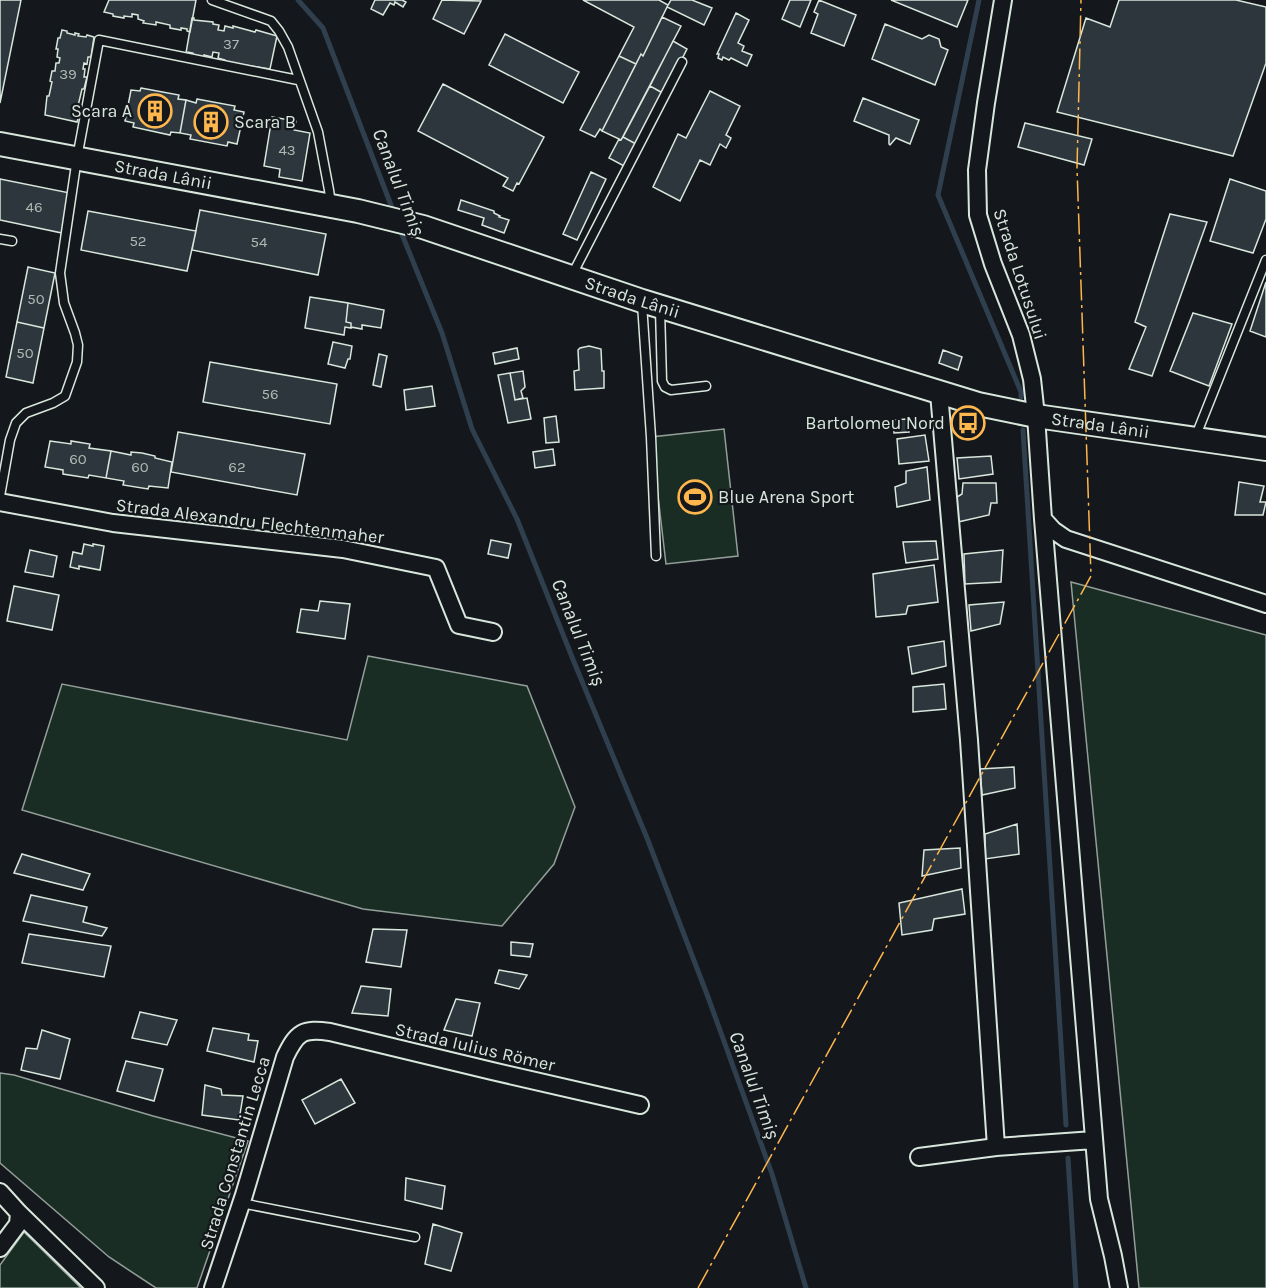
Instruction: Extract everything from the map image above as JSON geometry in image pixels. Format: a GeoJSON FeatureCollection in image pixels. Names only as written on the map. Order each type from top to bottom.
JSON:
{"type":"FeatureCollection","features":[{"type":"Feature","properties":{"kind":"main road","name":"Strada Lânii"},"geometry":{"type":"LineString","coordinates":[[0,144],[358,211],[423,227],[570,278],[986,406],[1036,416],[1266,449]]}},
{"type":"Feature","properties":{"kind":"street","name":"Strada Lotusului"},"geometry":{"type":"LineString","coordinates":[[1003,0],[977,170],[978,215],[993,264],[1021,335],[1032,379],[1099,1199],[1119,1288]]}},
{"type":"Feature","properties":{"kind":"street"},"geometry":{"type":"LineString","coordinates":[[939,393],[969,740],[996,1147]]}},
{"type":"Feature","properties":{"kind":"street","name":"Strada Alexandru Flechtenmaher"},"geometry":{"type":"LineString","coordinates":[[0,502],[113,523],[343,549],[436,568],[459,625],[493,632]]}},
{"type":"Feature","properties":{"kind":"street"},"geometry":{"type":"LineString","coordinates":[[1043,519],[1066,539],[1266,604]]}},
{"type":"Feature","properties":{"kind":"street","name":"Strada Iulius Römer"},"geometry":{"type":"LineString","coordinates":[[302,1034],[311,1029],[330,1032],[639,1105]]}},
{"type":"Feature","properties":{"kind":"street","name":"Strada Constantin Lecca"},"geometry":{"type":"LineString","coordinates":[[213,1288],[285,1057],[292,1043],[302,1034]]}},
{"type":"Feature","properties":{"kind":"street"},"geometry":{"type":"LineString","coordinates":[[919,1157],[996,1147],[1094,1140]]}},
{"type":"Feature","properties":{"kind":"street"},"geometry":{"type":"LineString","coordinates":[[0,1192],[96,1288]]}},
{"type":"Feature","properties":{"kind":"street"},"geometry":{"type":"LineString","coordinates":[[0,1248],[18,1224],[19,1213]]}},
{"type":"Feature","properties":{"kind":"lane"},"geometry":{"type":"LineString","coordinates":[[212,0],[271,21],[279,31],[288,47],[318,132],[330,190],[331,207]]}},
{"type":"Feature","properties":{"kind":"lane"},"geometry":{"type":"LineString","coordinates":[[0,496],[10,440],[16,423],[26,413],[65,396],[77,362],[78,345],[64,303],[60,273],[77,158],[99,40],[298,80]]}},
{"type":"Feature","properties":{"kind":"lane"},"geometry":{"type":"LineString","coordinates":[[570,278],[682,62]]}},
{"type":"Feature","properties":{"kind":"lane"},"geometry":{"type":"LineString","coordinates":[[0,239],[12,241]]}},
{"type":"Feature","properties":{"kind":"lane"},"geometry":{"type":"LineString","coordinates":[[1195,438],[1266,260]]}},
{"type":"Feature","properties":{"kind":"lane"},"geometry":{"type":"LineString","coordinates":[[651,303],[662,381],[665,387],[671,390],[706,386]]}},
{"type":"Feature","properties":{"kind":"lane"},"geometry":{"type":"LineString","coordinates":[[651,303],[651,437],[656,556]]}},
{"type":"Feature","properties":{"kind":"lane"},"geometry":{"type":"LineString","coordinates":[[241,1203],[415,1237]]}},
{"type":"Feature","properties":{"kind":"green space","name":"Blue Arena Sport"},"geometry":{"type":"Polygon","coordinates":[[[724,429],[738,556],[666,564],[651,437],[724,429]]]}},
{"type":"Feature","properties":{"kind":"green space"},"geometry":{"type":"Polygon","coordinates":[[[1071,582],[1266,635],[1266,1288],[1139,1288],[1071,582]]]}},
{"type":"Feature","properties":{"kind":"green space"},"geometry":{"type":"Polygon","coordinates":[[[368,656],[527,686],[575,807],[554,864],[502,926],[363,909],[22,810],[62,684],[347,740],[368,656]]]}},
{"type":"Feature","properties":{"kind":"green space"},"geometry":{"type":"Polygon","coordinates":[[[0,1073],[248,1141],[197,1288],[156,1288],[109,1257],[0,1163],[0,1073]]]}},
{"type":"Feature","properties":{"kind":"green space"},"geometry":{"type":"Polygon","coordinates":[[[24,1232],[81,1288],[0,1288],[0,1265],[24,1232]]]}},
{"type":"Feature","properties":{"kind":"building"},"geometry":{"type":"Polygon","coordinates":[[[0,0],[21,0],[0,103],[0,0]]]}},
{"type":"Feature","properties":{"kind":"building"},"geometry":{"type":"Polygon","coordinates":[[[109,0],[196,0],[190,32],[187,29],[170,28],[170,25],[156,22],[156,25],[143,23],[144,21],[138,19],[138,15],[132,14],[132,17],[124,16],[124,18],[113,16],[113,14],[104,12],[109,0]]]}},
{"type":"Feature","properties":{"kind":"building"},"geometry":{"type":"Polygon","coordinates":[[[375,0],[406,2],[403,7],[395,2],[394,5],[390,3],[383,15],[371,9],[375,0]]]}},
{"type":"Feature","properties":{"kind":"building"},"geometry":{"type":"Polygon","coordinates":[[[442,0],[481,1],[464,34],[433,19],[442,0]]]}},
{"type":"Feature","properties":{"kind":"building"},"geometry":{"type":"Polygon","coordinates":[[[583,0],[659,0],[668,5],[643,56],[641,54],[636,64],[619,56],[634,27],[583,0]]]}},
{"type":"Feature","properties":{"kind":"building"},"geometry":{"type":"Polygon","coordinates":[[[671,0],[692,0],[712,8],[704,25],[667,7],[671,0]]]}},
{"type":"Feature","properties":{"kind":"building"},"geometry":{"type":"Polygon","coordinates":[[[790,0],[811,0],[800,27],[782,19],[790,0]]]}},
{"type":"Feature","properties":{"kind":"building"},"geometry":{"type":"Polygon","coordinates":[[[819,0],[856,15],[844,46],[811,33],[818,14],[814,12],[819,0]]]}},
{"type":"Feature","properties":{"kind":"building"},"geometry":{"type":"Polygon","coordinates":[[[891,0],[968,0],[957,27],[891,0]]]}},
{"type":"Feature","properties":{"kind":"building"},"geometry":{"type":"Polygon","coordinates":[[[1119,0],[1236,0],[1266,7],[1266,63],[1233,156],[1057,112],[1086,18],[1110,27],[1119,0]]]}},
{"type":"Feature","properties":{"kind":"building"},"geometry":{"type":"Polygon","coordinates":[[[736,13],[749,20],[738,43],[744,46],[742,51],[752,55],[747,66],[731,58],[729,60],[723,57],[722,60],[717,54],[736,13]]]}},
{"type":"Feature","properties":{"kind":"building"},"geometry":{"type":"Polygon","coordinates":[[[662,17],[681,26],[621,140],[602,131],[662,17]]]}},
{"type":"Feature","properties":{"kind":"building"},"geometry":{"type":"Polygon","coordinates":[[[192,18],[213,22],[219,25],[218,30],[224,31],[225,26],[233,28],[233,26],[277,36],[270,69],[225,62],[218,58],[219,53],[213,52],[212,57],[193,55],[188,52],[187,54],[192,18]]]}},
{"type":"Feature","properties":{"kind":"building"},"geometry":{"type":"Polygon","coordinates":[[[885,24],[922,39],[929,35],[939,39],[941,47],[948,50],[935,85],[872,59],[885,24]]]}},
{"type":"Feature","properties":{"kind":"building"},"geometry":{"type":"Polygon","coordinates":[[[62,30],[75,35],[75,33],[79,34],[78,36],[94,37],[91,57],[88,57],[87,64],[84,63],[84,77],[87,77],[78,106],[82,106],[77,122],[45,115],[52,71],[55,71],[56,63],[59,63],[60,58],[57,57],[58,49],[56,49],[62,30]]]}},
{"type":"Feature","properties":{"kind":"building"},"geometry":{"type":"Polygon","coordinates":[[[505,34],[579,72],[563,103],[489,65],[505,34]]]}},
{"type":"Feature","properties":{"kind":"building"},"geometry":{"type":"Polygon","coordinates":[[[673,41],[687,49],[664,94],[650,86],[673,41]]]}},
{"type":"Feature","properties":{"kind":"building"},"geometry":{"type":"Polygon","coordinates":[[[619,56],[636,64],[602,131],[600,129],[595,137],[580,130],[619,56]]]}},
{"type":"Feature","properties":{"kind":"building"},"geometry":{"type":"Polygon","coordinates":[[[443,84],[544,137],[513,191],[503,186],[508,178],[418,131],[443,84]]]}},
{"type":"Feature","properties":{"kind":"building"},"geometry":{"type":"Polygon","coordinates":[[[650,86],[663,93],[636,144],[623,137],[650,86]]]}},
{"type":"Feature","properties":{"kind":"building","name":"Scara A"},"geometry":{"type":"Polygon","coordinates":[[[141,88],[179,95],[178,99],[186,100],[180,133],[171,132],[170,135],[133,127],[134,123],[125,121],[131,90],[140,91],[141,88]]]}},
{"type":"Feature","properties":{"kind":"building"},"geometry":{"type":"Polygon","coordinates":[[[710,91],[740,106],[726,135],[731,138],[726,148],[720,144],[710,165],[700,160],[680,201],[653,187],[678,134],[686,138],[710,91]]]}},
{"type":"Feature","properties":{"kind":"building"},"geometry":{"type":"Polygon","coordinates":[[[863,98],[919,120],[910,144],[896,138],[890,145],[889,135],[854,121],[863,98]]]}},
{"type":"Feature","properties":{"kind":"building","name":"Scara B"},"geometry":{"type":"Polygon","coordinates":[[[197,99],[235,106],[234,110],[244,112],[237,144],[228,142],[227,146],[190,139],[191,135],[180,133],[186,100],[196,103],[197,99]]]}},
{"type":"Feature","properties":{"kind":"building"},"geometry":{"type":"Polygon","coordinates":[[[272,117],[296,121],[294,130],[310,133],[302,181],[279,177],[280,169],[264,166],[272,117]]]}},
{"type":"Feature","properties":{"kind":"building"},"geometry":{"type":"Polygon","coordinates":[[[1025,123],[1092,139],[1084,165],[1018,147],[1025,123]]]}},
{"type":"Feature","properties":{"kind":"building"},"geometry":{"type":"Polygon","coordinates":[[[623,137],[636,144],[624,166],[609,158],[619,139],[623,137]]]}},
{"type":"Feature","properties":{"kind":"building"},"geometry":{"type":"Polygon","coordinates":[[[591,172],[606,179],[577,240],[563,234],[591,172]]]}},
{"type":"Feature","properties":{"kind":"building"},"geometry":{"type":"Polygon","coordinates":[[[0,179],[70,193],[62,233],[0,220],[0,179]]]}},
{"type":"Feature","properties":{"kind":"building"},"geometry":{"type":"Polygon","coordinates":[[[1230,179],[1266,191],[1266,219],[1253,253],[1210,241],[1230,179]]]}},
{"type":"Feature","properties":{"kind":"building"},"geometry":{"type":"Polygon","coordinates":[[[461,200],[494,211],[499,217],[509,220],[504,233],[482,225],[484,218],[458,210],[461,200]]]}},
{"type":"Feature","properties":{"kind":"building"},"geometry":{"type":"Polygon","coordinates":[[[200,210],[326,234],[318,275],[192,250],[200,210]]]}},
{"type":"Feature","properties":{"kind":"building"},"geometry":{"type":"Polygon","coordinates":[[[88,211],[196,231],[187,271],[81,250],[88,211]]]}},
{"type":"Feature","properties":{"kind":"building"},"geometry":{"type":"Polygon","coordinates":[[[1170,214],[1207,222],[1152,376],[1129,369],[1146,327],[1135,322],[1170,214]]]}},
{"type":"Feature","properties":{"kind":"building"},"geometry":{"type":"Polygon","coordinates":[[[28,267],[55,273],[44,328],[17,322],[28,267]]]}},
{"type":"Feature","properties":{"kind":"building"},"geometry":{"type":"Polygon","coordinates":[[[1266,282],[1266,337],[1250,331],[1266,282]]]}},
{"type":"Feature","properties":{"kind":"building"},"geometry":{"type":"Polygon","coordinates":[[[310,297],[348,303],[346,322],[351,323],[351,328],[345,327],[344,335],[305,328],[310,297]]]}},
{"type":"Feature","properties":{"kind":"building"},"geometry":{"type":"Polygon","coordinates":[[[348,303],[384,310],[381,328],[362,325],[362,329],[351,327],[351,323],[346,322],[348,303]]]}},
{"type":"Feature","properties":{"kind":"building"},"geometry":{"type":"Polygon","coordinates":[[[1193,313],[1232,324],[1209,386],[1170,371],[1193,313]]]}},
{"type":"Feature","properties":{"kind":"building"},"geometry":{"type":"Polygon","coordinates":[[[17,322],[44,328],[33,383],[6,377],[17,322]]]}},
{"type":"Feature","properties":{"kind":"building"},"geometry":{"type":"Polygon","coordinates":[[[333,342],[352,346],[350,359],[345,368],[328,364],[333,342]]]}},
{"type":"Feature","properties":{"kind":"building"},"geometry":{"type":"Polygon","coordinates":[[[589,346],[601,349],[604,388],[575,390],[574,371],[579,370],[578,350],[589,346]]]}},
{"type":"Feature","properties":{"kind":"building"},"geometry":{"type":"Polygon","coordinates":[[[517,348],[519,359],[495,364],[493,353],[517,348]]]}},
{"type":"Feature","properties":{"kind":"building"},"geometry":{"type":"Polygon","coordinates":[[[943,350],[962,357],[958,370],[939,363],[943,350]]]}},
{"type":"Feature","properties":{"kind":"building"},"geometry":{"type":"Polygon","coordinates":[[[379,354],[387,356],[381,387],[373,385],[379,354]]]}},
{"type":"Feature","properties":{"kind":"building"},"geometry":{"type":"Polygon","coordinates":[[[210,362],[337,384],[330,424],[203,402],[210,362]]]}},
{"type":"Feature","properties":{"kind":"building"},"geometry":{"type":"Polygon","coordinates":[[[523,371],[525,387],[521,391],[523,398],[515,400],[510,373],[523,371]]]}},
{"type":"Feature","properties":{"kind":"building"},"geometry":{"type":"Polygon","coordinates":[[[510,373],[515,400],[527,398],[531,419],[508,423],[498,375],[510,373]]]}},
{"type":"Feature","properties":{"kind":"building"},"geometry":{"type":"Polygon","coordinates":[[[432,386],[435,406],[406,410],[404,390],[432,386]]]}},
{"type":"Feature","properties":{"kind":"building"},"geometry":{"type":"Polygon","coordinates":[[[556,416],[559,442],[546,443],[544,418],[556,416]]]}},
{"type":"Feature","properties":{"kind":"building"},"geometry":{"type":"Polygon","coordinates":[[[907,419],[909,432],[894,433],[893,420],[907,419]]]}},
{"type":"Feature","properties":{"kind":"building"},"geometry":{"type":"Polygon","coordinates":[[[178,432],[305,454],[297,495],[171,472],[178,432]]]}},
{"type":"Feature","properties":{"kind":"building"},"geometry":{"type":"Polygon","coordinates":[[[925,435],[929,461],[899,464],[897,439],[925,435]]]}},
{"type":"Feature","properties":{"kind":"building"},"geometry":{"type":"Polygon","coordinates":[[[50,441],[90,444],[89,448],[111,451],[106,478],[63,474],[63,470],[45,467],[50,441]]]}},
{"type":"Feature","properties":{"kind":"building"},"geometry":{"type":"Polygon","coordinates":[[[553,449],[555,465],[535,468],[533,452],[553,449]]]}},
{"type":"Feature","properties":{"kind":"building"},"geometry":{"type":"Polygon","coordinates":[[[111,451],[131,455],[131,452],[142,453],[172,462],[168,488],[149,486],[148,489],[123,485],[124,481],[106,478],[111,451]]]}},
{"type":"Feature","properties":{"kind":"building"},"geometry":{"type":"Polygon","coordinates":[[[991,456],[993,474],[959,479],[957,458],[991,456]]]}},
{"type":"Feature","properties":{"kind":"building"},"geometry":{"type":"Polygon","coordinates":[[[927,467],[930,500],[897,507],[895,487],[906,483],[906,471],[927,467]]]}},
{"type":"Feature","properties":{"kind":"building"},"geometry":{"type":"Polygon","coordinates":[[[1239,482],[1264,486],[1260,502],[1266,502],[1263,515],[1235,515],[1239,482]]]}},
{"type":"Feature","properties":{"kind":"building"},"geometry":{"type":"Polygon","coordinates":[[[963,483],[996,483],[997,503],[991,503],[989,515],[958,522],[957,497],[962,494],[963,483]]]}},
{"type":"Feature","properties":{"kind":"building"},"geometry":{"type":"Polygon","coordinates":[[[491,540],[511,544],[508,558],[488,554],[491,540]]]}},
{"type":"Feature","properties":{"kind":"building"},"geometry":{"type":"Polygon","coordinates":[[[936,541],[938,559],[906,563],[903,542],[936,541]]]}},
{"type":"Feature","properties":{"kind":"building"},"geometry":{"type":"Polygon","coordinates":[[[84,544],[104,546],[100,570],[79,566],[79,569],[70,567],[73,552],[82,554],[84,544]]]}},
{"type":"Feature","properties":{"kind":"building"},"geometry":{"type":"Polygon","coordinates":[[[30,550],[57,556],[53,577],[25,572],[30,550]]]}},
{"type":"Feature","properties":{"kind":"building"},"geometry":{"type":"Polygon","coordinates":[[[1003,550],[1001,582],[965,584],[964,554],[1003,550]]]}},
{"type":"Feature","properties":{"kind":"building"},"geometry":{"type":"Polygon","coordinates":[[[934,565],[938,602],[908,606],[906,614],[876,617],[873,574],[934,565]]]}},
{"type":"Feature","properties":{"kind":"building"},"geometry":{"type":"Polygon","coordinates":[[[14,586],[59,595],[52,630],[7,621],[14,586]]]}},
{"type":"Feature","properties":{"kind":"building"},"geometry":{"type":"Polygon","coordinates":[[[320,601],[350,604],[345,639],[297,632],[301,609],[318,611],[320,601]]]}},
{"type":"Feature","properties":{"kind":"building"},"geometry":{"type":"Polygon","coordinates":[[[1004,602],[1000,624],[971,631],[969,605],[1004,602]]]}},
{"type":"Feature","properties":{"kind":"building"},"geometry":{"type":"Polygon","coordinates":[[[944,641],[946,666],[912,674],[908,647],[944,641]]]}},
{"type":"Feature","properties":{"kind":"building"},"geometry":{"type":"Polygon","coordinates":[[[944,684],[946,709],[913,712],[913,687],[944,684]]]}},
{"type":"Feature","properties":{"kind":"building"},"geometry":{"type":"Polygon","coordinates":[[[1014,767],[1015,788],[982,795],[980,769],[1014,767]]]}},
{"type":"Feature","properties":{"kind":"building"},"geometry":{"type":"Polygon","coordinates":[[[1017,824],[1019,854],[985,859],[985,834],[1017,824]]]}},
{"type":"Feature","properties":{"kind":"building"},"geometry":{"type":"Polygon","coordinates":[[[960,848],[961,868],[922,876],[924,850],[960,848]]]}},
{"type":"Feature","properties":{"kind":"building"},"geometry":{"type":"Polygon","coordinates":[[[22,854],[90,874],[83,890],[14,873],[22,854]]]}},
{"type":"Feature","properties":{"kind":"building"},"geometry":{"type":"Polygon","coordinates":[[[962,889],[965,914],[934,919],[932,930],[902,935],[899,903],[962,889]]]}},
{"type":"Feature","properties":{"kind":"building"},"geometry":{"type":"Polygon","coordinates":[[[31,895],[87,907],[83,922],[107,928],[102,936],[23,921],[31,895]]]}},
{"type":"Feature","properties":{"kind":"building"},"geometry":{"type":"Polygon","coordinates":[[[373,929],[407,930],[401,967],[366,962],[373,929]]]}},
{"type":"Feature","properties":{"kind":"building"},"geometry":{"type":"Polygon","coordinates":[[[29,934],[111,946],[104,977],[22,963],[29,934]]]}},
{"type":"Feature","properties":{"kind":"building"},"geometry":{"type":"Polygon","coordinates":[[[511,942],[533,944],[530,957],[511,955],[511,942]]]}},
{"type":"Feature","properties":{"kind":"building"},"geometry":{"type":"Polygon","coordinates":[[[499,970],[527,975],[519,989],[495,983],[499,970]]]}},
{"type":"Feature","properties":{"kind":"building"},"geometry":{"type":"Polygon","coordinates":[[[361,986],[391,989],[388,1016],[352,1013],[361,986]]]}},
{"type":"Feature","properties":{"kind":"building"},"geometry":{"type":"Polygon","coordinates":[[[456,999],[480,1003],[472,1036],[444,1030],[456,999]]]}},
{"type":"Feature","properties":{"kind":"building"},"geometry":{"type":"Polygon","coordinates":[[[140,1012],[177,1020],[167,1045],[132,1038],[140,1012]]]}},
{"type":"Feature","properties":{"kind":"building"},"geometry":{"type":"Polygon","coordinates":[[[213,1028],[249,1034],[248,1040],[258,1041],[254,1062],[207,1051],[213,1028]]]}},
{"type":"Feature","properties":{"kind":"building"},"geometry":{"type":"Polygon","coordinates":[[[42,1030],[70,1039],[60,1079],[21,1070],[26,1048],[37,1049],[42,1030]]]}},
{"type":"Feature","properties":{"kind":"building"},"geometry":{"type":"Polygon","coordinates":[[[126,1061],[163,1069],[154,1101],[117,1091],[126,1061]]]}},
{"type":"Feature","properties":{"kind":"building"},"geometry":{"type":"Polygon","coordinates":[[[341,1079],[355,1103],[315,1124],[302,1100],[341,1079]]]}},
{"type":"Feature","properties":{"kind":"building"},"geometry":{"type":"Polygon","coordinates":[[[205,1085],[221,1089],[222,1095],[243,1096],[239,1120],[202,1115],[205,1085]]]}},
{"type":"Feature","properties":{"kind":"building"},"geometry":{"type":"Polygon","coordinates":[[[406,1178],[445,1186],[442,1209],[405,1200],[406,1178]]]}},
{"type":"Feature","properties":{"kind":"building"},"geometry":{"type":"Polygon","coordinates":[[[433,1224],[462,1233],[451,1271],[425,1264],[433,1224]]]}},
{"type":"Feature","properties":{"kind":"waterway","name":"Canalul Timiș"},"geometry":{"type":"LineString","coordinates":[[298,0],[323,28],[394,213]]}},
{"type":"Feature","properties":{"kind":"waterway"},"geometry":{"type":"LineString","coordinates":[[979,0],[938,195],[1021,392],[1021,397]]}},
{"type":"Feature","properties":{"kind":"waterway","name":"Canalul Timiș"},"geometry":{"type":"LineString","coordinates":[[399,227],[442,333],[472,429],[517,519],[647,838],[708,997],[772,1174],[806,1288]]}},
{"type":"Feature","properties":{"kind":"waterway"},"geometry":{"type":"LineString","coordinates":[[1023,430],[1066,1125]]}},
{"type":"Feature","properties":{"kind":"waterway"},"geometry":{"type":"LineString","coordinates":[[1068,1158],[1076,1288]]}},
{"type":"Feature","properties":{"kind":"power"},"geometry":{"type":"LineString","coordinates":[[698,1288],[1091,576],[1077,168],[1081,0]]}},
{"type":"Feature","properties":{"kind":"place","name":"Scara A"},"geometry":{"type":"Point","coordinates":[155,111]}},
{"type":"Feature","properties":{"kind":"place","name":"Scara B"},"geometry":{"type":"Point","coordinates":[211,122]}},
{"type":"Feature","properties":{"kind":"place","name":"Bartolomeu Nord"},"geometry":{"type":"Point","coordinates":[968,423]}},
{"type":"Feature","properties":{"kind":"place","name":"Blue Arena Sport"},"geometry":{"type":"Point","coordinates":[695,497]}}]}
